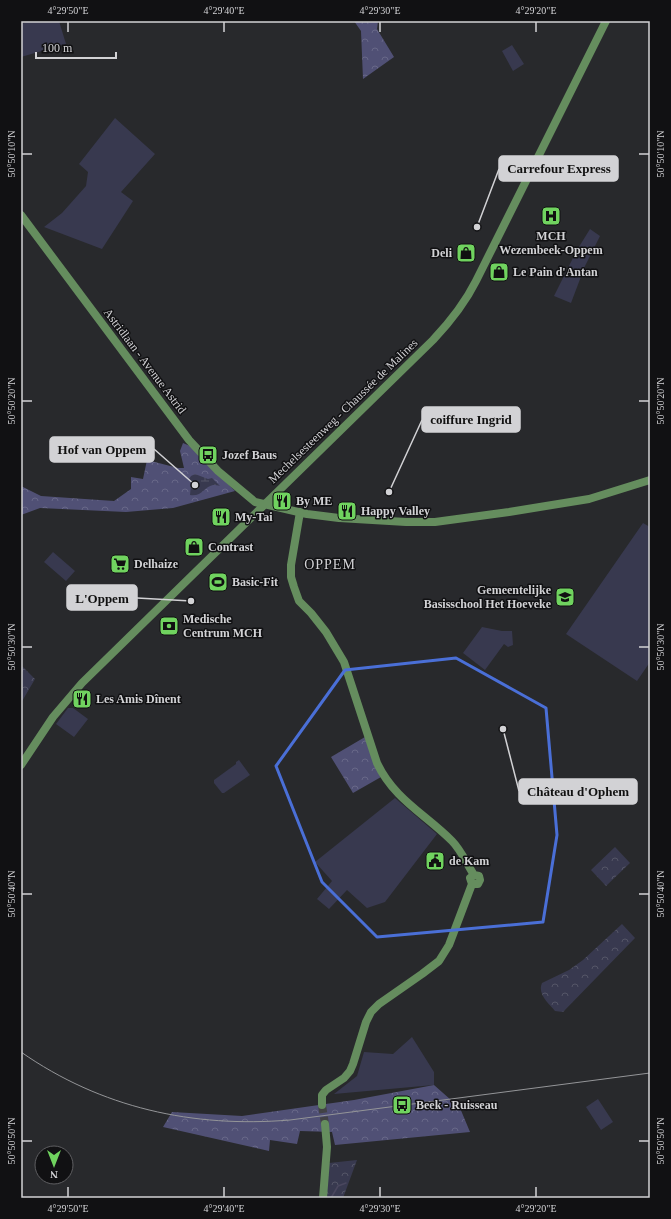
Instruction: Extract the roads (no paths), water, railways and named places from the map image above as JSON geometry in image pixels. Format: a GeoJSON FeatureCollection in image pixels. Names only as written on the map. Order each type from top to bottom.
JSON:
{"type":"FeatureCollection","features":[{"type":"Feature","properties":{"kind":"street","name":"Mechelsesteenweg - Chaussée de Malines"},"geometry":{"type":"LineString","coordinates":[[21,765],[53,717],[74,691],[433,340],[461,306],[476,281],[606,21]]}},
{"type":"Feature","properties":{"kind":"street","name":"Astridlaan - Avenue Astrid"},"geometry":{"type":"LineString","coordinates":[[21,215],[189,440],[208,461],[255,502],[300,512],[353,519],[435,522],[589,499],[650,480]]}},
{"type":"Feature","properties":{"kind":"street"},"geometry":{"type":"LineString","coordinates":[[300,512],[290,565],[291,577],[299,601],[326,632],[344,662],[377,763],[383,774],[396,792],[453,842],[474,874],[470,878],[472,884],[449,945],[439,961],[378,1004],[371,1012],[366,1022],[350,1071],[340,1081],[326,1090],[322,1095],[322,1105]]}},
{"type":"Feature","properties":{"kind":"street"},"geometry":{"type":"LineString","coordinates":[[322,1198],[327,1147],[325,1124]]}},
{"type":"Feature","properties":{"kind":"waterway"},"geometry":{"type":"LineString","coordinates":[[331,1198],[338,1186],[346,1183]]}},
{"type":"Feature","properties":{"kind":"tunnel"},"geometry":{"type":"LineString","coordinates":[[322,1105],[325,1124]]}},
{"type":"Feature","properties":{"kind":"tram line"},"geometry":{"type":"LineString","coordinates":[[21,1052],[52,1071],[83,1087],[116,1100],[149,1110],[183,1117],[218,1121],[254,1122],[290,1120],[650,1073]]}},
{"type":"Feature","properties":{"kind":"place","name":"MCH Wezembeek-Oppem"},"geometry":{"type":"Point","coordinates":[551,216]}},
{"type":"Feature","properties":{"kind":"place","name":"Carrefour Express"},"geometry":{"type":"Point","coordinates":[477,227]}},
{"type":"Feature","properties":{"kind":"place","name":"Deli"},"geometry":{"type":"Point","coordinates":[466,253]}},
{"type":"Feature","properties":{"kind":"place","name":"Le Pain d'Antan"},"geometry":{"type":"Point","coordinates":[499,272]}},
{"type":"Feature","properties":{"kind":"place","name":"Jozef Baus"},"geometry":{"type":"Point","coordinates":[208,455]}},
{"type":"Feature","properties":{"kind":"place","name":"Hof van Oppem"},"geometry":{"type":"Point","coordinates":[195,485]}},
{"type":"Feature","properties":{"kind":"place","name":"coiffure Ingrid"},"geometry":{"type":"Point","coordinates":[389,492]}},
{"type":"Feature","properties":{"kind":"place","name":"By ME"},"geometry":{"type":"Point","coordinates":[282,501]}},
{"type":"Feature","properties":{"kind":"place","name":"Happy Valley"},"geometry":{"type":"Point","coordinates":[347,511]}},
{"type":"Feature","properties":{"kind":"place","name":"My-Tai"},"geometry":{"type":"Point","coordinates":[221,517]}},
{"type":"Feature","properties":{"kind":"place","name":"Contrast"},"geometry":{"type":"Point","coordinates":[194,547]}},
{"type":"Feature","properties":{"kind":"place","name":"Delhaize"},"geometry":{"type":"Point","coordinates":[120,564]}},
{"type":"Feature","properties":{"kind":"place","name":"Basic-Fit"},"geometry":{"type":"Point","coordinates":[218,582]}},
{"type":"Feature","properties":{"kind":"place","name":"Gemeentelijke Basisschool Het Hoeveke"},"geometry":{"type":"Point","coordinates":[565,597]}},
{"type":"Feature","properties":{"kind":"place","name":"L'Oppem"},"geometry":{"type":"Point","coordinates":[191,601]}},
{"type":"Feature","properties":{"kind":"place","name":"Medische Centrum MCH"},"geometry":{"type":"Point","coordinates":[169,626]}},
{"type":"Feature","properties":{"kind":"place","name":"Les Amis Dînent"},"geometry":{"type":"Point","coordinates":[82,699]}},
{"type":"Feature","properties":{"kind":"place","name":"Château d'Ophem"},"geometry":{"type":"Point","coordinates":[503,729]}},
{"type":"Feature","properties":{"kind":"place","name":"de Kam"},"geometry":{"type":"Point","coordinates":[435,861]}},
{"type":"Feature","properties":{"kind":"place","name":"Beek - Ruisseau"},"geometry":{"type":"Point","coordinates":[402,1105]}},
{"type":"Feature","properties":{"kind":"district","name":"OPPEM"},"geometry":{"type":"Point","coordinates":[330,564]}}]}
